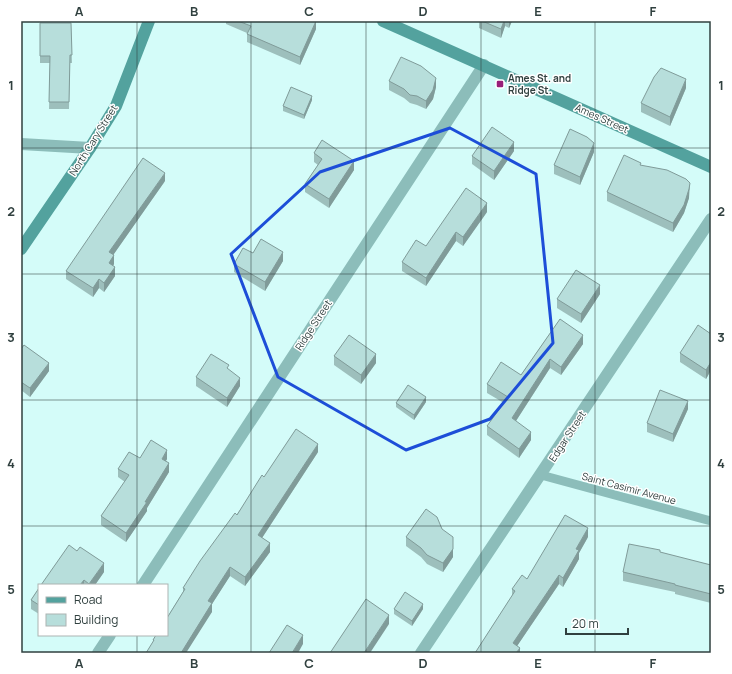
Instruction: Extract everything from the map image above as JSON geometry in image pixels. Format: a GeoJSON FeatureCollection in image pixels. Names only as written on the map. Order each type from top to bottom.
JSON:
{"type":"FeatureCollection","features":[{"type":"Feature","properties":{"kind":"street","name":"North Cary Street"},"geometry":{"type":"LineString","coordinates":[[21,249],[90,148],[116,106],[149,21]]}},
{"type":"Feature","properties":{"kind":"street","name":"Ames Street"},"geometry":{"type":"LineString","coordinates":[[383,21],[711,167]]}},
{"type":"Feature","properties":{"kind":"street","name":"Ridge Street"},"geometry":{"type":"LineString","coordinates":[[144,584],[484,65]]}},
{"type":"Feature","properties":{"kind":"street"},"geometry":{"type":"LineString","coordinates":[[21,144],[90,148]]}},
{"type":"Feature","properties":{"kind":"street","name":"Edgar Street"},"geometry":{"type":"LineString","coordinates":[[421,653],[541,476],[711,219]]}},
{"type":"Feature","properties":{"kind":"street"},"geometry":{"type":"LineString","coordinates":[[98,653],[109,636]]}},
{"type":"Feature","properties":{"kind":"lane","name":"Saint Casimir Avenue"},"geometry":{"type":"LineString","coordinates":[[541,476],[711,522]]}},
{"type":"Feature","properties":{"kind":"highlighted area"},"geometry":{"type":"Polygon","coordinates":[[[450,128],[536,174],[553,343],[490,419],[406,450],[278,377],[231,254],[320,172],[450,128]]]}},
{"type":"Feature","properties":{"kind":"building"},"geometry":{"type":"Polygon","coordinates":[[[238,21],[316,21],[300,57],[247,34],[251,26],[238,21]]]}},
{"type":"Feature","properties":{"kind":"building"},"geometry":{"type":"Polygon","coordinates":[[[482,21],[504,21],[501,29],[482,21]]]}},
{"type":"Feature","properties":{"kind":"building"},"geometry":{"type":"Polygon","coordinates":[[[40,23],[71,23],[72,55],[70,55],[69,102],[49,102],[50,56],[40,56],[40,23]]]}},
{"type":"Feature","properties":{"kind":"building"},"geometry":{"type":"Polygon","coordinates":[[[401,57],[421,66],[436,78],[433,90],[426,101],[417,96],[410,95],[404,89],[389,81],[401,57]]]}},
{"type":"Feature","properties":{"kind":"building"},"geometry":{"type":"Polygon","coordinates":[[[661,68],[686,79],[670,117],[641,103],[654,77],[661,68]]]}},
{"type":"Feature","properties":{"kind":"building"},"geometry":{"type":"Polygon","coordinates":[[[291,87],[312,96],[304,115],[283,106],[291,87]]]}},
{"type":"Feature","properties":{"kind":"building"},"geometry":{"type":"Polygon","coordinates":[[[492,127],[514,142],[494,171],[472,156],[492,127]]]}},
{"type":"Feature","properties":{"kind":"building"},"geometry":{"type":"Polygon","coordinates":[[[570,129],[587,137],[594,143],[580,177],[554,165],[570,129]]]}},
{"type":"Feature","properties":{"kind":"building"},"geometry":{"type":"Polygon","coordinates":[[[322,140],[354,161],[329,199],[305,184],[322,159],[314,153],[322,140]]]}},
{"type":"Feature","properties":{"kind":"building"},"geometry":{"type":"Polygon","coordinates":[[[624,155],[641,163],[640,165],[667,170],[686,179],[690,183],[684,205],[673,223],[607,192],[624,155]]]}},
{"type":"Feature","properties":{"kind":"building"},"geometry":{"type":"Polygon","coordinates":[[[143,158],[165,173],[109,252],[114,255],[109,263],[115,267],[104,283],[99,279],[93,288],[66,271],[143,158]]]}},
{"type":"Feature","properties":{"kind":"building"},"geometry":{"type":"Polygon","coordinates":[[[466,188],[487,203],[463,237],[456,232],[426,278],[402,262],[416,240],[426,246],[466,188]]]}},
{"type":"Feature","properties":{"kind":"building"},"geometry":{"type":"Polygon","coordinates":[[[261,239],[283,252],[265,282],[234,264],[243,248],[253,253],[261,239]]]}},
{"type":"Feature","properties":{"kind":"building"},"geometry":{"type":"Polygon","coordinates":[[[576,270],[600,285],[581,314],[557,299],[576,270]]]}},
{"type":"Feature","properties":{"kind":"building"},"geometry":{"type":"Polygon","coordinates":[[[560,319],[583,335],[561,367],[550,359],[512,418],[531,432],[519,449],[487,426],[508,397],[487,384],[501,362],[521,375],[560,319]]]}},
{"type":"Feature","properties":{"kind":"building"},"geometry":{"type":"Polygon","coordinates":[[[698,325],[711,334],[711,362],[706,370],[680,353],[698,325]]]}},
{"type":"Feature","properties":{"kind":"building"},"geometry":{"type":"Polygon","coordinates":[[[349,335],[376,354],[361,375],[334,356],[349,335]]]}},
{"type":"Feature","properties":{"kind":"building"},"geometry":{"type":"Polygon","coordinates":[[[24,345],[49,363],[30,388],[21,382],[21,349],[24,345]]]}},
{"type":"Feature","properties":{"kind":"building"},"geometry":{"type":"Polygon","coordinates":[[[211,354],[229,365],[227,368],[240,378],[227,398],[196,377],[211,354]]]}},
{"type":"Feature","properties":{"kind":"building"},"geometry":{"type":"Polygon","coordinates":[[[408,385],[426,397],[414,415],[396,403],[408,385]]]}},
{"type":"Feature","properties":{"kind":"building"},"geometry":{"type":"Polygon","coordinates":[[[660,390],[688,401],[673,434],[647,423],[660,390]]]}},
{"type":"Feature","properties":{"kind":"building"},"geometry":{"type":"Polygon","coordinates":[[[296,429],[318,444],[258,535],[270,543],[245,577],[230,567],[208,601],[212,603],[181,653],[146,653],[155,636],[168,636],[168,616],[185,589],[183,588],[200,561],[235,513],[237,515],[262,475],[264,477],[296,429]]]}},
{"type":"Feature","properties":{"kind":"building"},"geometry":{"type":"Polygon","coordinates":[[[151,440],[167,450],[162,459],[169,463],[145,502],[147,502],[126,533],[101,516],[129,475],[118,469],[129,452],[140,458],[151,440]]]}},
{"type":"Feature","properties":{"kind":"building"},"geometry":{"type":"Polygon","coordinates":[[[426,509],[437,517],[442,529],[453,537],[453,549],[443,563],[427,555],[421,548],[406,537],[426,509]]]}},
{"type":"Feature","properties":{"kind":"building"},"geometry":{"type":"Polygon","coordinates":[[[565,515],[588,528],[576,549],[579,550],[563,578],[559,575],[513,643],[520,648],[516,653],[475,653],[515,591],[512,589],[522,575],[527,579],[565,515]]]}},
{"type":"Feature","properties":{"kind":"building"},"geometry":{"type":"Polygon","coordinates":[[[629,544],[660,550],[660,552],[711,565],[711,594],[623,572],[629,544]]]}},
{"type":"Feature","properties":{"kind":"building"},"geometry":{"type":"Polygon","coordinates":[[[69,545],[77,551],[80,547],[104,563],[89,584],[84,580],[81,584],[42,584],[69,545]]]}},
{"type":"Feature","properties":{"kind":"building"},"geometry":{"type":"Polygon","coordinates":[[[38,590],[38,604],[31,600],[38,590]]]}},
{"type":"Feature","properties":{"kind":"building"},"geometry":{"type":"Polygon","coordinates":[[[405,592],[423,604],[412,621],[394,609],[405,592]]]}},
{"type":"Feature","properties":{"kind":"building"},"geometry":{"type":"Polygon","coordinates":[[[366,599],[389,615],[364,653],[330,653],[366,599]]]}},
{"type":"Feature","properties":{"kind":"building"},"geometry":{"type":"Polygon","coordinates":[[[287,625],[303,635],[292,653],[269,653],[287,625]]]}},
{"type":"Feature","properties":{"kind":"place","name":"Ames St. and Ridge St."},"geometry":{"type":"Point","coordinates":[500,84]}}]}
